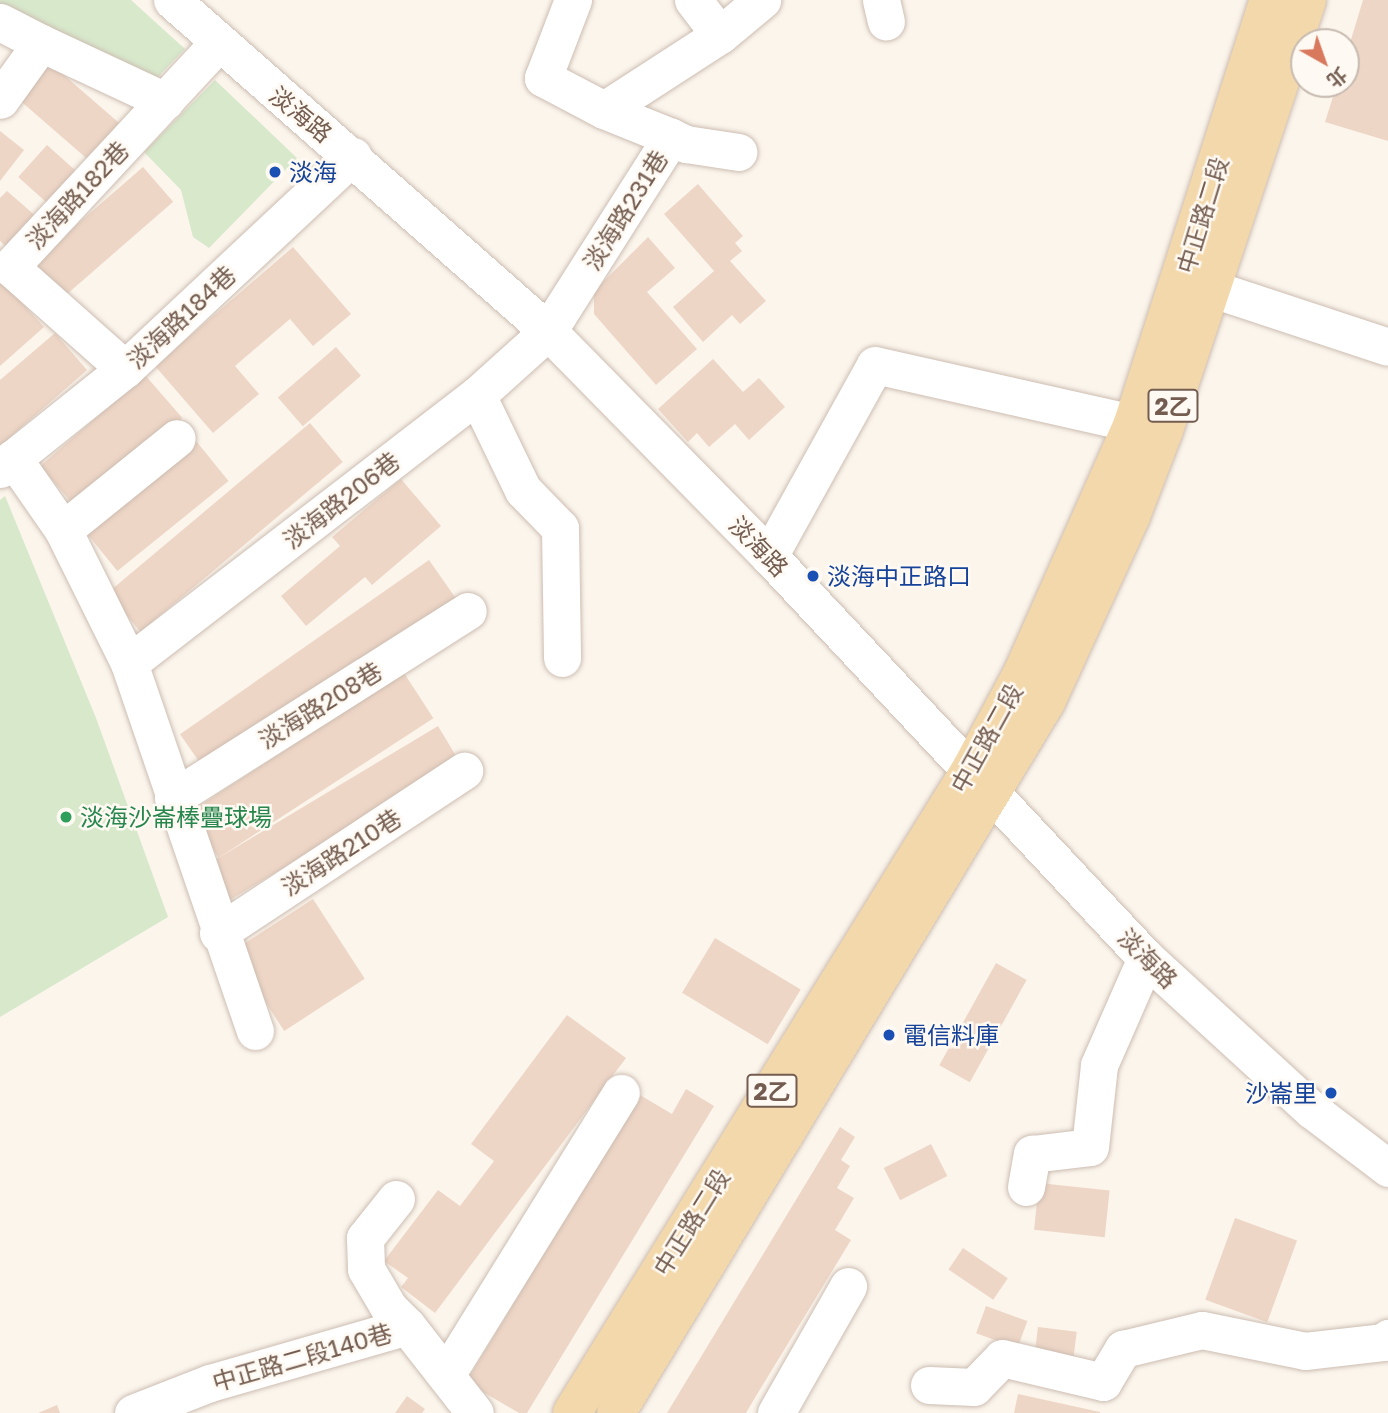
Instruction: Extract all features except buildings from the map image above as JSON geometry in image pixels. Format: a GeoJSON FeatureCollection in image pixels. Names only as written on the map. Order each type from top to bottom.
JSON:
{"type":"FeatureCollection","features":[{"type":"Feature","properties":{"kind":"main road","name":"中正路二段"},"geometry":{"type":"LineString","coordinates":[[616,1413],[983,781],[1133,422],[1269,0]]}},
{"type":"Feature","properties":{"kind":"main road","name":"中正路二段"},"geometry":{"type":"LineString","coordinates":[[572,1413],[983,781],[1046,702],[1131,516],[1213,289],[1307,0]]}},
{"type":"Feature","properties":{"kind":"street","name":"淡海路"},"geometry":{"type":"LineString","coordinates":[[172,0],[280,99],[353,156],[548,331],[769,556],[983,781],[1146,958],[1311,1110],[1388,1168]]}},
{"type":"Feature","properties":{"kind":"street","name":"淡海路231巷"},"geometry":{"type":"LineString","coordinates":[[548,331],[671,137],[604,110],[543,78],[573,0]]}},
{"type":"Feature","properties":{"kind":"street"},"geometry":{"type":"LineString","coordinates":[[693,0],[720,35]]}},
{"type":"Feature","properties":{"kind":"street"},"geometry":{"type":"LineString","coordinates":[[604,110],[720,35],[762,0]]}},
{"type":"Feature","properties":{"kind":"street"},"geometry":{"type":"LineString","coordinates":[[0,22],[164,101]]}},
{"type":"Feature","properties":{"kind":"street","name":"淡海路182巷"},"geometry":{"type":"LineString","coordinates":[[125,369],[3,267],[219,42]]}},
{"type":"Feature","properties":{"kind":"street"},"geometry":{"type":"LineString","coordinates":[[0,100],[41,43]]}},
{"type":"Feature","properties":{"kind":"street"},"geometry":{"type":"LineString","coordinates":[[671,137],[686,145],[738,152]]}},
{"type":"Feature","properties":{"kind":"street","name":"淡海路184巷"},"geometry":{"type":"LineString","coordinates":[[7,464],[125,369],[353,156]]}},
{"type":"Feature","properties":{"kind":"street"},"geometry":{"type":"LineString","coordinates":[[1213,289],[1388,347]]}},
{"type":"Feature","properties":{"kind":"street","name":"淡海路206巷"},"geometry":{"type":"LineString","coordinates":[[129,663],[477,395],[548,331]]}},
{"type":"Feature","properties":{"kind":"street"},"geometry":{"type":"LineString","coordinates":[[769,556],[874,365],[1133,422]]}},
{"type":"Feature","properties":{"kind":"street"},"geometry":{"type":"LineString","coordinates":[[477,395],[523,490],[560,528],[562,658]]}},
{"type":"Feature","properties":{"kind":"street"},"geometry":{"type":"LineString","coordinates":[[63,530],[177,438]]}},
{"type":"Feature","properties":{"kind":"street"},"geometry":{"type":"LineString","coordinates":[[7,464],[63,530],[129,663],[218,933],[255,1031]]}},
{"type":"Feature","properties":{"kind":"street","name":"淡海路208巷"},"geometry":{"type":"LineString","coordinates":[[173,798],[468,611]]}},
{"type":"Feature","properties":{"kind":"street","name":"淡海路210巷"},"geometry":{"type":"LineString","coordinates":[[218,933],[464,771]]}},
{"type":"Feature","properties":{"kind":"street"},"geometry":{"type":"LineString","coordinates":[[1026,1187],[1032,1154],[1090,1147],[1100,1066],[1146,958]]}},
{"type":"Feature","properties":{"kind":"street"},"geometry":{"type":"LineString","coordinates":[[454,1397],[621,1093]]}},
{"type":"Feature","properties":{"kind":"street"},"geometry":{"type":"LineString","coordinates":[[396,1199],[365,1238],[366,1269],[389,1308],[407,1326]]}},
{"type":"Feature","properties":{"kind":"street"},"geometry":{"type":"LineString","coordinates":[[776,1413],[848,1286]]}},
{"type":"Feature","properties":{"kind":"street","name":"中正路二段140巷"},"geometry":{"type":"LineString","coordinates":[[133,1413],[210,1383],[407,1326],[454,1397]]}},
{"type":"Feature","properties":{"kind":"street"},"geometry":{"type":"LineString","coordinates":[[929,1385],[974,1387],[1002,1358],[1103,1382],[1123,1349],[1202,1330],[1305,1351],[1384,1342],[1388,1338]]}},
{"type":"Feature","properties":{"kind":"green space"},"geometry":{"type":"Polygon","coordinates":[[[0,0],[131,0],[185,49],[150,85],[0,9],[0,0]]]}},
{"type":"Feature","properties":{"kind":"green space"},"geometry":{"type":"Polygon","coordinates":[[[215,80],[297,158],[209,248],[193,237],[181,190],[144,152],[215,80]]]}},
{"type":"Feature","properties":{"kind":"green space","name":"淡海沙崙棒疊球場"},"geometry":{"type":"Polygon","coordinates":[[[5,496],[96,718],[168,917],[0,1017],[0,500],[5,496]]]}},
{"type":"Feature","properties":{"kind":"place","name":"淡海"},"geometry":{"type":"Point","coordinates":[275,172]}},
{"type":"Feature","properties":{"kind":"place","name":"淡海中正路口"},"geometry":{"type":"Point","coordinates":[813,576]}},
{"type":"Feature","properties":{"kind":"place","name":"淡海沙崙棒疊球場"},"geometry":{"type":"Point","coordinates":[66,817]}},
{"type":"Feature","properties":{"kind":"place","name":"電信料庫"},"geometry":{"type":"Point","coordinates":[889,1035]}},
{"type":"Feature","properties":{"kind":"place","name":"沙崙里"},"geometry":{"type":"Point","coordinates":[1331,1093]}}]}
